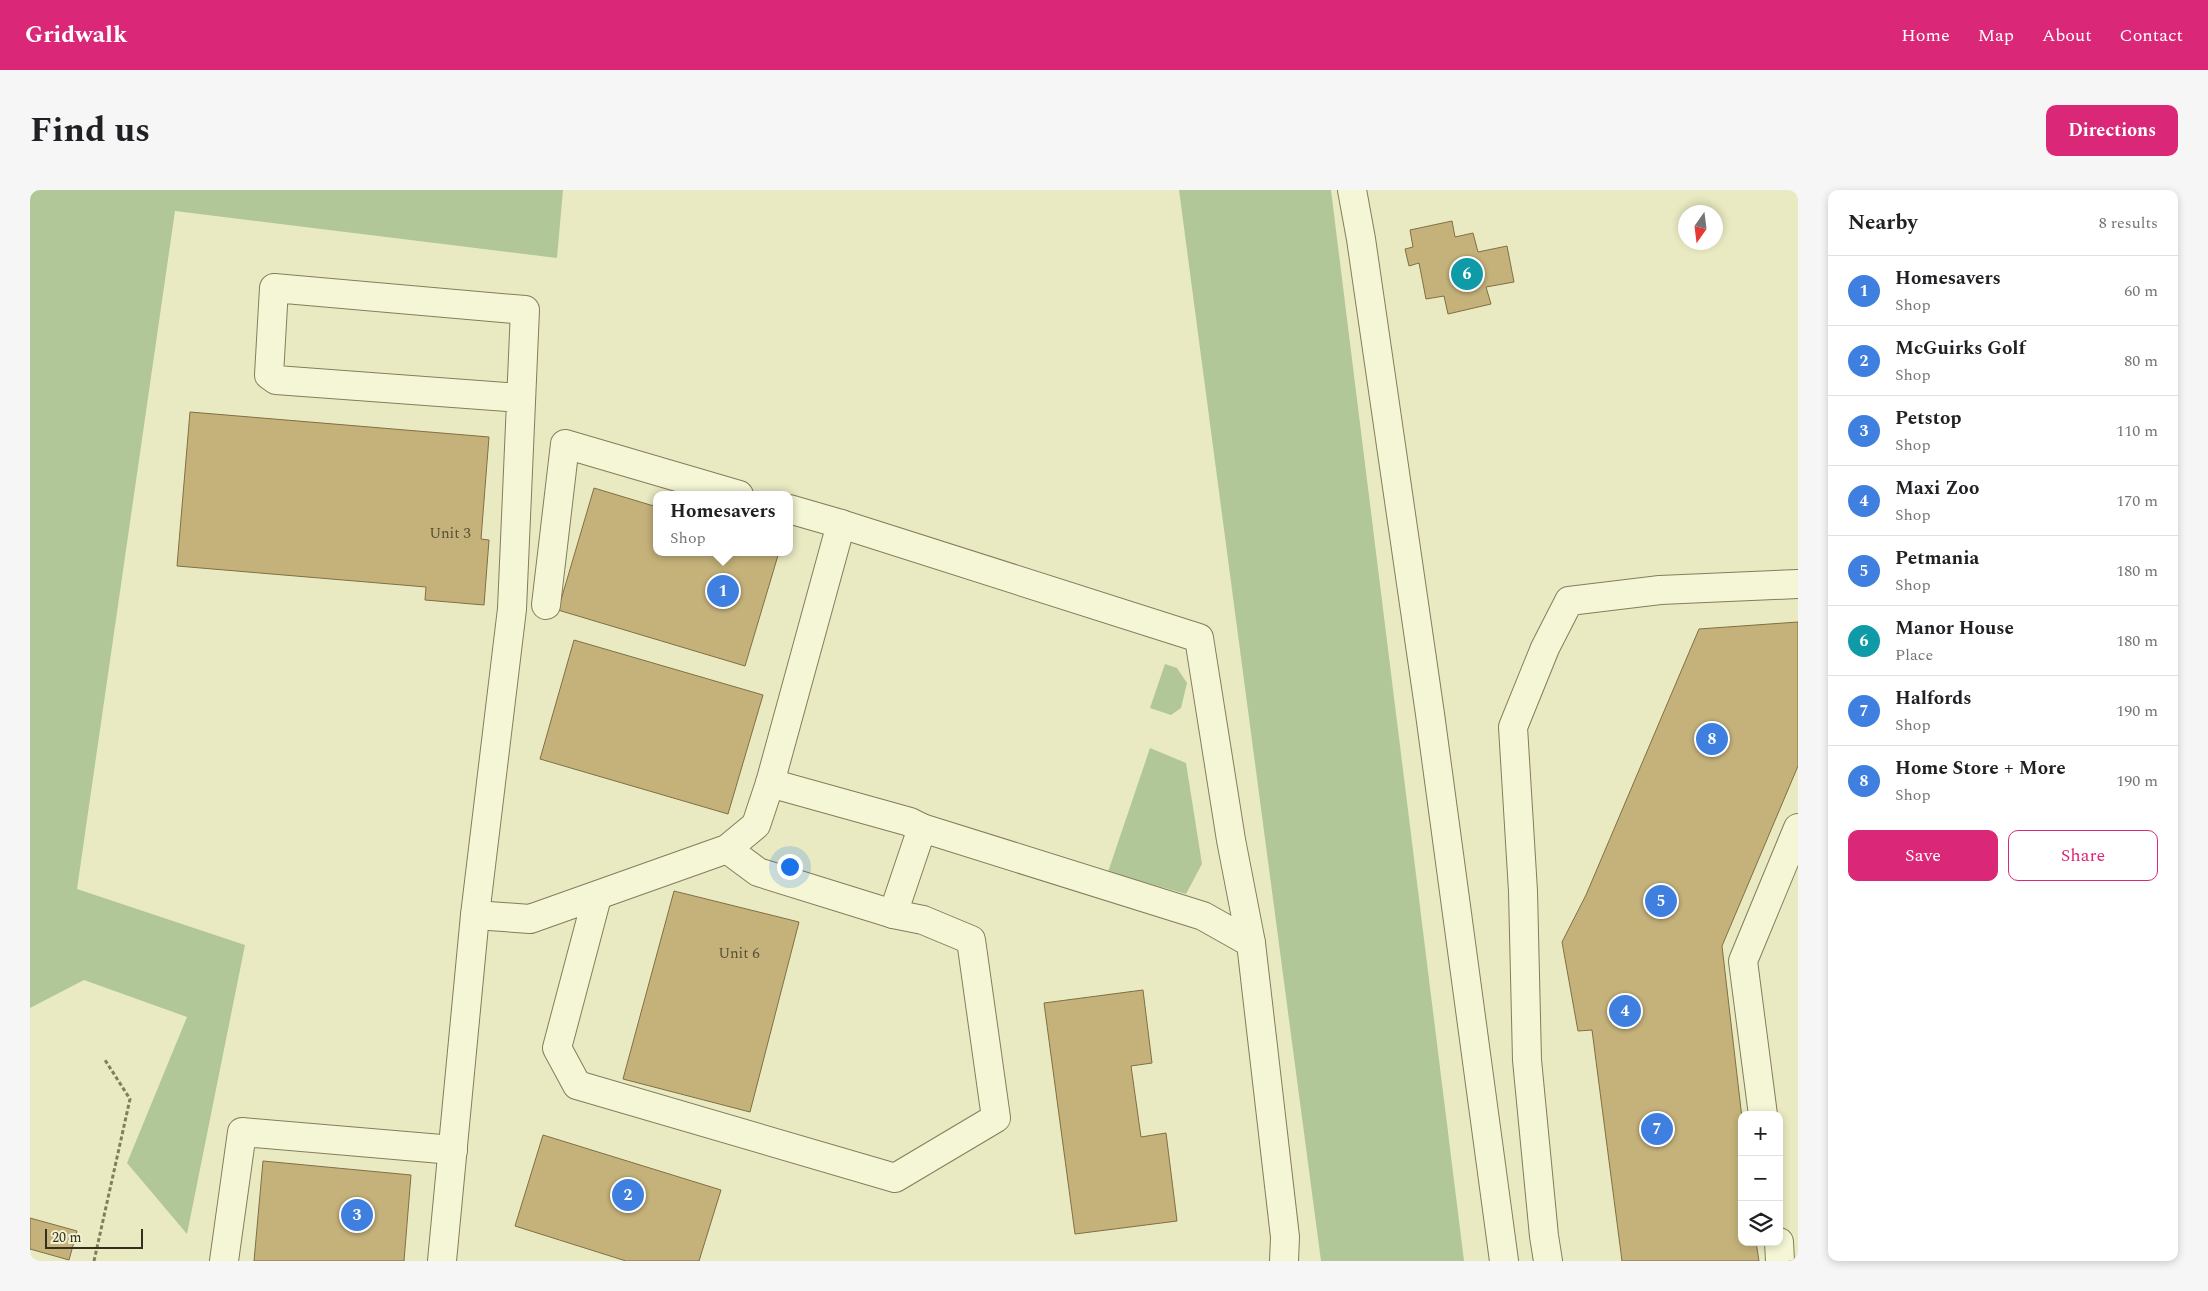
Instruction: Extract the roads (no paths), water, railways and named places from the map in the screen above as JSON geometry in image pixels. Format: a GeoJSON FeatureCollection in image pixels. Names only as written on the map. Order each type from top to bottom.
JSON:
{"type":"FeatureCollection","features":[{"type":"Feature","properties":{"kind":"lane"},"geometry":{"type":"LineString","coordinates":[[1352,190],[1361,239],[1429,704],[1504,1261]]}},
{"type":"Feature","properties":{"kind":"lane"},"geometry":{"type":"LineString","coordinates":[[442,1261],[475,915],[512,609],[525,310],[274,288],[269,375],[276,380],[521,398]]}},
{"type":"Feature","properties":{"kind":"lane"},"geometry":{"type":"LineString","coordinates":[[546,605],[566,444],[725,491]]}},
{"type":"Feature","properties":{"kind":"lane"},"geometry":{"type":"LineString","coordinates":[[793,510],[1199,638],[1231,840],[1251,943],[1284,1227],[1284,1261]]}},
{"type":"Feature","properties":{"kind":"lane"},"geometry":{"type":"LineString","coordinates":[[475,915],[530,919],[597,897],[727,849],[756,825],[770,783],[841,524]]}},
{"type":"Feature","properties":{"kind":"lane"},"geometry":{"type":"LineString","coordinates":[[1548,1261],[1527,1060],[1523,891],[1513,727],[1544,648],[1569,601],[1660,590],[1798,584]]}},
{"type":"Feature","properties":{"kind":"lane"},"geometry":{"type":"LineString","coordinates":[[770,783],[910,822],[922,828],[1203,916],[1251,943]]}},
{"type":"Feature","properties":{"kind":"lane"},"geometry":{"type":"LineString","coordinates":[[893,914],[922,828]]}},
{"type":"Feature","properties":{"kind":"lane"},"geometry":{"type":"LineString","coordinates":[[1762,1111],[1743,961],[1798,828]]}},
{"type":"Feature","properties":{"kind":"lane"},"geometry":{"type":"LineString","coordinates":[[597,897],[557,1048],[577,1085],[895,1178],[996,1118],[971,940],[923,920],[893,914],[758,872],[727,849]]}},
{"type":"Feature","properties":{"kind":"lane"},"geometry":{"type":"LineString","coordinates":[[224,1261],[242,1132],[452,1150]]}},
{"type":"Feature","properties":{"kind":"lane"},"geometry":{"type":"LineString","coordinates":[[1778,1246],[1780,1261]]}},
{"type":"Feature","properties":{"kind":"place","name":"Manor House"},"geometry":{"type":"Point","coordinates":[1467,274]}},
{"type":"Feature","properties":{"kind":"place","name":"Homesavers"},"geometry":{"type":"Point","coordinates":[723,591]}},
{"type":"Feature","properties":{"kind":"place","name":"Home Store + More"},"geometry":{"type":"Point","coordinates":[1712,739]}},
{"type":"Feature","properties":{"kind":"place","name":"Petmania"},"geometry":{"type":"Point","coordinates":[1661,901]}},
{"type":"Feature","properties":{"kind":"place","name":"Maxi Zoo"},"geometry":{"type":"Point","coordinates":[1625,1011]}},
{"type":"Feature","properties":{"kind":"place","name":"Halfords"},"geometry":{"type":"Point","coordinates":[1657,1129]}},
{"type":"Feature","properties":{"kind":"place","name":"McGuirks Golf"},"geometry":{"type":"Point","coordinates":[628,1195]}},
{"type":"Feature","properties":{"kind":"place","name":"Petstop"},"geometry":{"type":"Point","coordinates":[357,1215]}}]}
